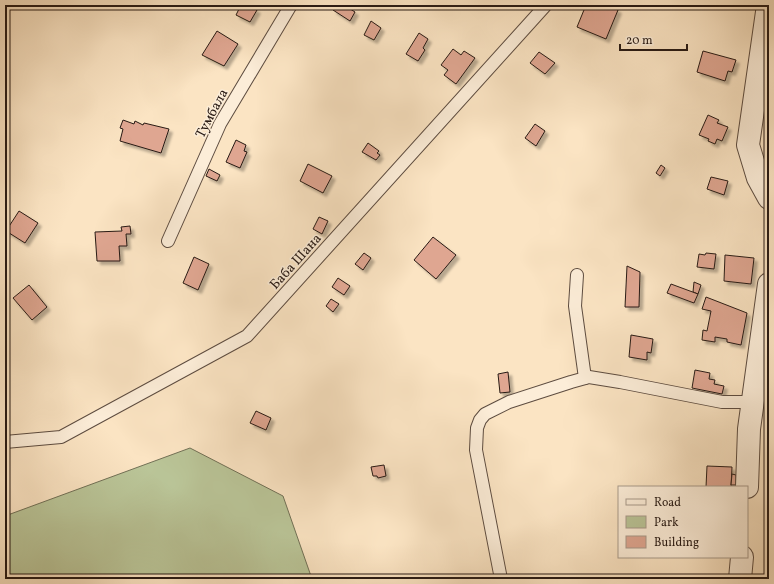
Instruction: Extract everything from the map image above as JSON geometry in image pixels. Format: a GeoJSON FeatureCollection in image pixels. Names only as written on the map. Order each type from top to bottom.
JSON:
{"type":"FeatureCollection","features":[{"type":"Feature","properties":{"kind":"street"},"geometry":{"type":"LineString","coordinates":[[768,5],[748,145],[758,178],[769,198]]}},
{"type":"Feature","properties":{"kind":"street"},"geometry":{"type":"LineString","coordinates":[[747,486],[749,436],[769,284]]}},
{"type":"Feature","properties":{"kind":"street"},"geometry":{"type":"LineString","coordinates":[[740,579],[742,558]]}},
{"type":"Feature","properties":{"kind":"lane","name":"Тумбала"},"geometry":{"type":"LineString","coordinates":[[168,241],[220,124],[291,5]]}},
{"type":"Feature","properties":{"kind":"lane","name":"Баба Шана"},"geometry":{"type":"LineString","coordinates":[[5,442],[62,437],[247,336],[545,5]]}},
{"type":"Feature","properties":{"kind":"lane"},"geometry":{"type":"LineString","coordinates":[[577,275],[575,306],[585,378]]}},
{"type":"Feature","properties":{"kind":"lane"},"geometry":{"type":"LineString","coordinates":[[501,579],[476,450],[477,428],[480,420],[485,414],[510,402],[585,378],[597,378],[620,382],[722,402],[753,402]]}},
{"type":"Feature","properties":{"kind":"green space"},"geometry":{"type":"Polygon","coordinates":[[[190,448],[283,496],[312,579],[5,579],[5,516],[190,448]]]}},
{"type":"Feature","properties":{"kind":"building"},"geometry":{"type":"Polygon","coordinates":[[[241,5],[248,5],[257,10],[250,22],[236,15],[241,5]]]}},
{"type":"Feature","properties":{"kind":"building"},"geometry":{"type":"Polygon","coordinates":[[[337,5],[344,5],[355,12],[350,21],[333,10],[337,5]]]}},
{"type":"Feature","properties":{"kind":"building"},"geometry":{"type":"Polygon","coordinates":[[[586,5],[608,5],[618,10],[606,39],[577,27],[586,5]]]}},
{"type":"Feature","properties":{"kind":"building"},"geometry":{"type":"Polygon","coordinates":[[[371,21],[381,28],[374,40],[364,35],[371,21]]]}},
{"type":"Feature","properties":{"kind":"building"},"geometry":{"type":"Polygon","coordinates":[[[217,31],[238,44],[224,66],[202,55],[217,31]]]}},
{"type":"Feature","properties":{"kind":"building"},"geometry":{"type":"Polygon","coordinates":[[[419,33],[428,39],[423,48],[425,50],[418,61],[406,54],[419,33]]]}},
{"type":"Feature","properties":{"kind":"building"},"geometry":{"type":"Polygon","coordinates":[[[453,49],[461,55],[464,51],[475,58],[456,84],[444,75],[448,70],[441,65],[453,49]]]}},
{"type":"Feature","properties":{"kind":"building"},"geometry":{"type":"Polygon","coordinates":[[[703,51],[736,60],[732,72],[728,71],[725,81],[697,72],[703,51]]]}},
{"type":"Feature","properties":{"kind":"building"},"geometry":{"type":"Polygon","coordinates":[[[539,52],[555,63],[545,74],[530,63],[539,52]]]}},
{"type":"Feature","properties":{"kind":"building"},"geometry":{"type":"Polygon","coordinates":[[[708,115],[719,120],[717,123],[728,127],[722,141],[717,139],[715,144],[708,141],[709,139],[699,135],[708,115]]]}},
{"type":"Feature","properties":{"kind":"building"},"geometry":{"type":"Polygon","coordinates":[[[123,120],[134,124],[135,121],[143,125],[144,123],[169,129],[161,153],[120,141],[123,129],[120,128],[123,120]]]}},
{"type":"Feature","properties":{"kind":"building"},"geometry":{"type":"Polygon","coordinates":[[[535,124],[545,131],[536,146],[525,138],[535,124]]]}},
{"type":"Feature","properties":{"kind":"building"},"geometry":{"type":"Polygon","coordinates":[[[236,140],[246,145],[244,151],[247,152],[240,168],[226,162],[236,140]]]}},
{"type":"Feature","properties":{"kind":"building"},"geometry":{"type":"Polygon","coordinates":[[[368,143],[379,151],[377,153],[380,155],[376,160],[362,152],[368,143]]]}},
{"type":"Feature","properties":{"kind":"building"},"geometry":{"type":"Polygon","coordinates":[[[308,164],[332,176],[323,193],[300,181],[308,164]]]}},
{"type":"Feature","properties":{"kind":"building"},"geometry":{"type":"Polygon","coordinates":[[[661,165],[665,168],[660,176],[656,173],[661,165]]]}},
{"type":"Feature","properties":{"kind":"building"},"geometry":{"type":"Polygon","coordinates":[[[209,169],[220,175],[217,181],[206,176],[209,169]]]}},
{"type":"Feature","properties":{"kind":"building"},"geometry":{"type":"Polygon","coordinates":[[[711,177],[728,181],[724,195],[707,189],[711,177]]]}},
{"type":"Feature","properties":{"kind":"building"},"geometry":{"type":"Polygon","coordinates":[[[19,211],[38,223],[25,243],[6,231],[19,211]]]}},
{"type":"Feature","properties":{"kind":"building"},"geometry":{"type":"Polygon","coordinates":[[[319,217],[328,221],[322,234],[313,229],[319,217]]]}},
{"type":"Feature","properties":{"kind":"building"},"geometry":{"type":"Polygon","coordinates":[[[130,226],[131,234],[126,234],[127,246],[119,246],[120,261],[97,261],[95,232],[122,231],[121,227],[130,226]]]}},
{"type":"Feature","properties":{"kind":"building"},"geometry":{"type":"Polygon","coordinates":[[[433,237],[456,255],[436,279],[414,260],[433,237]]]}},
{"type":"Feature","properties":{"kind":"building"},"geometry":{"type":"Polygon","coordinates":[[[364,253],[371,258],[363,270],[355,264],[364,253]]]}},
{"type":"Feature","properties":{"kind":"building"},"geometry":{"type":"Polygon","coordinates":[[[706,253],[716,254],[714,269],[697,267],[699,254],[705,255],[706,253]]]}},
{"type":"Feature","properties":{"kind":"building"},"geometry":{"type":"Polygon","coordinates":[[[725,255],[754,258],[751,284],[724,281],[725,255]]]}},
{"type":"Feature","properties":{"kind":"building"},"geometry":{"type":"Polygon","coordinates":[[[194,257],[209,264],[198,290],[183,283],[194,257]]]}},
{"type":"Feature","properties":{"kind":"building"},"geometry":{"type":"Polygon","coordinates":[[[627,266],[640,272],[639,307],[625,307],[627,266]]]}},
{"type":"Feature","properties":{"kind":"building"},"geometry":{"type":"Polygon","coordinates":[[[338,278],[350,286],[344,295],[332,287],[338,278]]]}},
{"type":"Feature","properties":{"kind":"building"},"geometry":{"type":"Polygon","coordinates":[[[694,282],[701,285],[698,294],[693,292],[694,282]]]}},
{"type":"Feature","properties":{"kind":"building"},"geometry":{"type":"Polygon","coordinates":[[[671,284],[698,294],[694,303],[667,293],[671,284]]]}},
{"type":"Feature","properties":{"kind":"building"},"geometry":{"type":"Polygon","coordinates":[[[29,285],[47,307],[32,320],[13,298],[29,285]]]}},
{"type":"Feature","properties":{"kind":"building"},"geometry":{"type":"Polygon","coordinates":[[[706,297],[747,313],[741,345],[727,342],[727,339],[715,337],[715,342],[702,340],[703,330],[707,331],[711,311],[702,309],[706,297]]]}},
{"type":"Feature","properties":{"kind":"building"},"geometry":{"type":"Polygon","coordinates":[[[331,299],[339,304],[333,312],[326,306],[331,299]]]}},
{"type":"Feature","properties":{"kind":"building"},"geometry":{"type":"Polygon","coordinates":[[[631,335],[653,339],[651,353],[647,352],[647,360],[629,357],[631,335]]]}},
{"type":"Feature","properties":{"kind":"building"},"geometry":{"type":"Polygon","coordinates":[[[695,370],[710,373],[709,379],[715,380],[714,384],[724,386],[722,394],[692,388],[695,370]]]}},
{"type":"Feature","properties":{"kind":"building"},"geometry":{"type":"Polygon","coordinates":[[[508,372],[510,392],[500,393],[498,374],[508,372]]]}},
{"type":"Feature","properties":{"kind":"building"},"geometry":{"type":"Polygon","coordinates":[[[256,411],[271,418],[266,430],[250,423],[256,411]]]}},
{"type":"Feature","properties":{"kind":"building"},"geometry":{"type":"Polygon","coordinates":[[[384,465],[386,476],[378,478],[377,476],[373,476],[371,467],[384,465]]]}},
{"type":"Feature","properties":{"kind":"building"},"geometry":{"type":"Polygon","coordinates":[[[707,466],[732,467],[731,486],[706,486],[707,466]]]}},
{"type":"Feature","properties":{"kind":"building"},"geometry":{"type":"Polygon","coordinates":[[[732,474],[736,475],[736,485],[731,485],[732,474]]]}}]}
